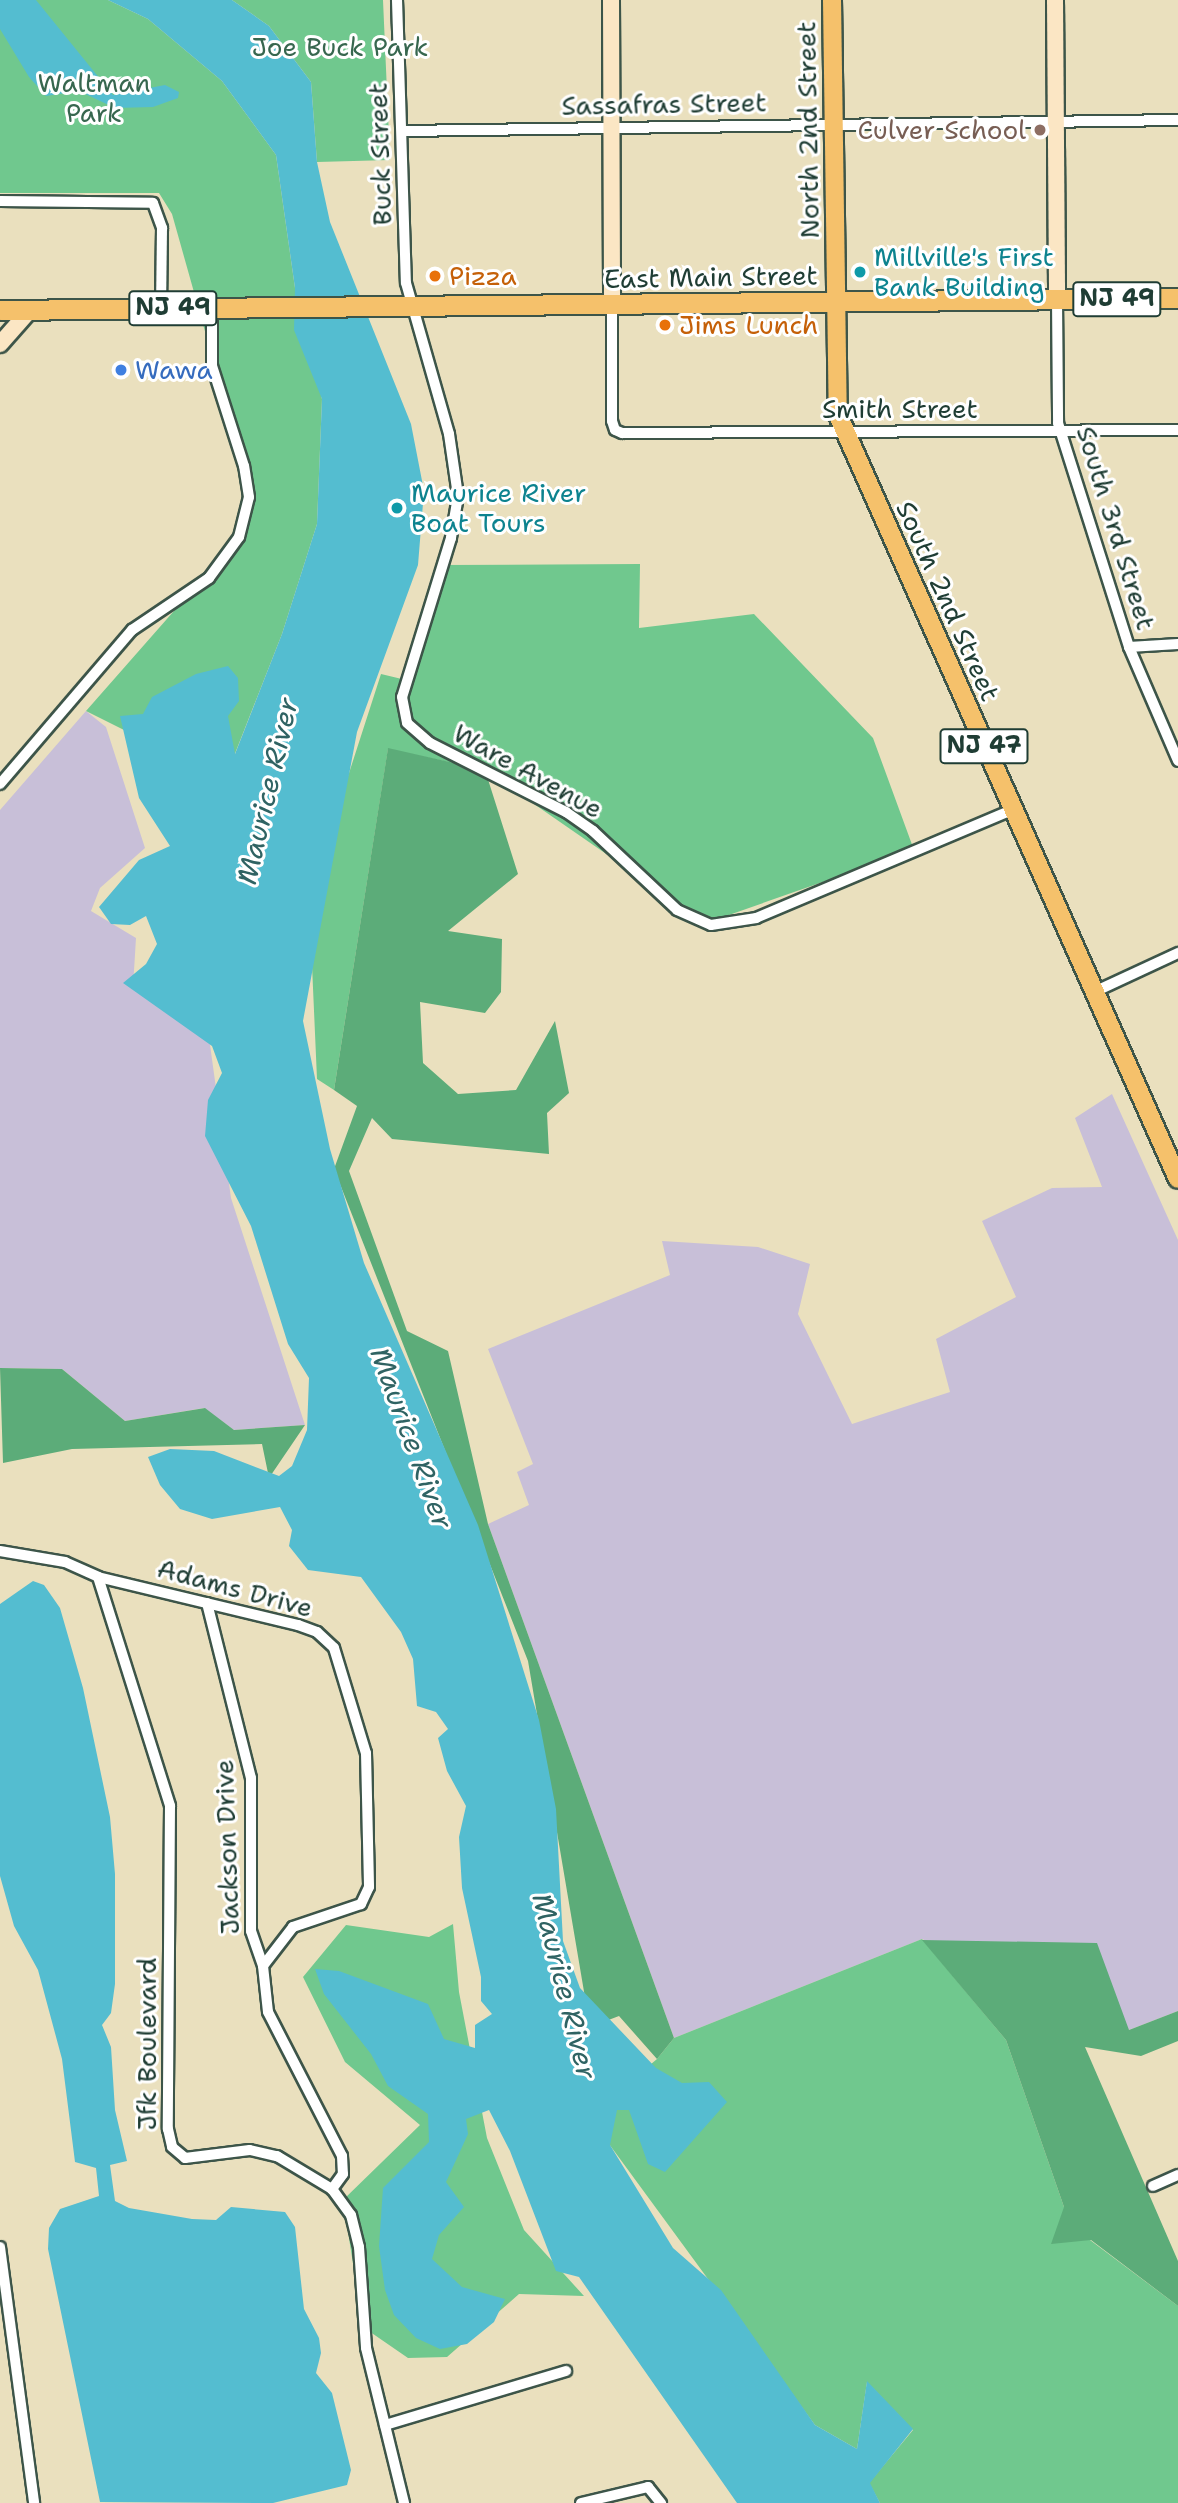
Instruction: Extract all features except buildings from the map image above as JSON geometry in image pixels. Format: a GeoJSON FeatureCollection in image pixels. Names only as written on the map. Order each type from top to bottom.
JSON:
{"type":"FeatureCollection","features":[{"type":"Feature","properties":{"kind":"highway","name":"East Main Street"},"geometry":{"type":"LineString","coordinates":[[412,306],[1178,298]]}},
{"type":"Feature","properties":{"kind":"highway","name":"NJ 49"},"geometry":{"type":"LineString","coordinates":[[0,310],[412,306]]}},
{"type":"Feature","properties":{"kind":"main road","name":"North 2nd Street"},"geometry":{"type":"LineString","coordinates":[[832,0],[836,302]]}},
{"type":"Feature","properties":{"kind":"main road","name":"South 2nd Street"},"geometry":{"type":"LineString","coordinates":[[836,302],[835,387],[845,433],[1178,1179]]}},
{"type":"Feature","properties":{"kind":"street","name":"Buck Street"},"geometry":{"type":"LineString","coordinates":[[397,0],[405,272],[412,306]]}},
{"type":"Feature","properties":{"kind":"street"},"geometry":{"type":"LineString","coordinates":[[611,0],[612,304]]}},
{"type":"Feature","properties":{"kind":"street"},"geometry":{"type":"LineString","coordinates":[[1055,0],[1057,299]]}},
{"type":"Feature","properties":{"kind":"street","name":"Sassafras Street"},"geometry":{"type":"LineString","coordinates":[[402,131],[1178,120]]}},
{"type":"Feature","properties":{"kind":"street"},"geometry":{"type":"LineString","coordinates":[[0,201],[153,203],[162,228],[162,308]]}},
{"type":"Feature","properties":{"kind":"street","name":"South 3rd Street"},"geometry":{"type":"LineString","coordinates":[[1057,299],[1061,431],[1129,646],[1178,761]]}},
{"type":"Feature","properties":{"kind":"street","name":"Smith Street"},"geometry":{"type":"LineString","coordinates":[[612,304],[612,421],[622,433],[1178,430]]}},
{"type":"Feature","properties":{"kind":"street","name":"Ware Avenue"},"geometry":{"type":"LineString","coordinates":[[412,306],[449,436],[458,496],[451,538],[402,697],[404,715],[415,733],[566,812],[593,831],[677,909],[711,925],[756,918],[1012,810]]}},
{"type":"Feature","properties":{"kind":"street"},"geometry":{"type":"LineString","coordinates":[[0,784],[132,630],[209,578],[239,537],[249,497],[244,466],[212,366],[212,308]]}},
{"type":"Feature","properties":{"kind":"street"},"geometry":{"type":"LineString","coordinates":[[0,344],[30,310]]}},
{"type":"Feature","properties":{"kind":"street"},"geometry":{"type":"LineString","coordinates":[[1129,646],[1178,644]]}},
{"type":"Feature","properties":{"kind":"street"},"geometry":{"type":"LineString","coordinates":[[1094,992],[1178,953]]}},
{"type":"Feature","properties":{"kind":"street","name":"Adams Drive"},"geometry":{"type":"LineString","coordinates":[[0,1551],[65,1562],[98,1577],[317,1632],[334,1648],[366,1753],[369,1887],[360,1905],[293,1927],[263,1966]]}},
{"type":"Feature","properties":{"kind":"street","name":"Jfk Boulevard"},"geometry":{"type":"LineString","coordinates":[[98,1577],[170,1806],[168,2129],[172,2147],[185,2158],[250,2150],[277,2155],[332,2189],[351,2215],[359,2247],[362,2319],[404,2503]]}},
{"type":"Feature","properties":{"kind":"street","name":"Jackson Drive"},"geometry":{"type":"LineString","coordinates":[[207,1603],[251,1778],[251,1931],[253,1946],[263,1966]]}},
{"type":"Feature","properties":{"kind":"street"},"geometry":{"type":"LineString","coordinates":[[263,1966],[268,2012],[342,2155],[343,2174],[332,2189]]}},
{"type":"Feature","properties":{"kind":"street"},"geometry":{"type":"LineString","coordinates":[[1153,2186],[1178,2175]]}},
{"type":"Feature","properties":{"kind":"street"},"geometry":{"type":"LineString","coordinates":[[0,2247],[34,2503]]}},
{"type":"Feature","properties":{"kind":"street"},"geometry":{"type":"LineString","coordinates":[[385,2425],[566,2371]]}},
{"type":"Feature","properties":{"kind":"street"},"geometry":{"type":"LineString","coordinates":[[581,2503],[648,2487],[661,2503]]}},
{"type":"Feature","properties":{"kind":"shaded area"},"geometry":{"type":"Polygon","coordinates":[[[86,711],[106,727],[145,848],[100,888],[91,911],[136,938],[133,987],[208,1030],[231,1198],[305,1425],[234,1430],[204,1408],[125,1421],[62,1369],[0,1368],[0,810],[86,711]]]}},
{"type":"Feature","properties":{"kind":"shaded area"},"geometry":{"type":"Polygon","coordinates":[[[1112,1094],[1178,1240],[1178,2011],[1129,2030],[922,1939],[674,2038],[488,1524],[529,1505],[517,1472],[533,1464],[488,1349],[670,1275],[662,1241],[758,1247],[810,1264],[798,1314],[852,1424],[950,1392],[936,1339],[1016,1297],[982,1221],[1052,1188],[1102,1187],[1075,1118],[1112,1094]]]}},
{"type":"Feature","properties":{"kind":"green space","name":"Waltman Park"},"geometry":{"type":"Polygon","coordinates":[[[0,0],[108,0],[148,19],[222,81],[276,155],[295,288],[322,399],[317,524],[282,634],[234,756],[182,759],[86,711],[239,537],[253,502],[172,214],[159,193],[0,193],[0,0]]]}},
{"type":"Feature","properties":{"kind":"green space","name":"Joe Buck Park"},"geometry":{"type":"Polygon","coordinates":[[[232,0],[383,0],[390,160],[317,162],[311,82],[269,26],[232,0]]]}},
{"type":"Feature","properties":{"kind":"green space"},"geometry":{"type":"Polygon","coordinates":[[[640,564],[639,628],[754,614],[873,738],[914,850],[706,923],[485,770],[388,749],[334,1090],[317,1079],[309,897],[381,674],[406,680],[443,565],[640,564]]]}},
{"type":"Feature","properties":{"kind":"green space"},"geometry":{"type":"Polygon","coordinates":[[[388,748],[485,770],[518,874],[448,931],[502,939],[501,992],[485,1013],[420,1002],[423,1063],[458,1094],[516,1090],[555,1021],[569,1093],[547,1113],[549,1154],[392,1139],[372,1118],[349,1171],[407,1331],[448,1351],[488,1524],[674,2038],[657,2059],[619,2016],[590,2027],[528,1661],[334,1169],[357,1106],[334,1090],[388,748]]]}},
{"type":"Feature","properties":{"kind":"green space"},"geometry":{"type":"Polygon","coordinates":[[[0,1368],[62,1369],[125,1421],[205,1408],[234,1430],[305,1425],[269,1478],[262,1444],[72,1449],[3,1463],[0,1368]]]}},
{"type":"Feature","properties":{"kind":"green space"},"geometry":{"type":"Polygon","coordinates":[[[453,1924],[459,1992],[487,2138],[524,2230],[584,2296],[519,2294],[447,2357],[408,2358],[363,2327],[343,2200],[420,2125],[345,2062],[303,1977],[346,1925],[429,1937],[453,1924]]]}},
{"type":"Feature","properties":{"kind":"green space"},"geometry":{"type":"Polygon","coordinates":[[[922,1939],[1006,2040],[1064,2207],[1090,2240],[1178,2306],[1178,2503],[880,2503],[869,2483],[913,2430],[867,2382],[857,2449],[815,2425],[601,2133],[605,2103],[657,2059],[674,2038],[922,1939]]]}},
{"type":"Feature","properties":{"kind":"green space"},"geometry":{"type":"Polygon","coordinates":[[[922,1940],[1097,1943],[1129,2030],[1178,2011],[1178,2041],[1141,2056],[1085,2047],[1178,2261],[1178,2306],[1091,2240],[1051,2244],[1064,2207],[1006,2040],[922,1940]]]}},
{"type":"Feature","properties":{"kind":"water"},"geometry":{"type":"Polygon","coordinates":[[[0,0],[36,0],[113,95],[165,85],[179,92],[178,98],[153,107],[115,108],[79,91],[46,96],[29,77],[0,29],[0,0]]]}},
{"type":"Feature","properties":{"kind":"water","name":"Maurice River"},"geometry":{"type":"Polygon","coordinates":[[[108,0],[232,0],[269,26],[311,82],[317,162],[330,222],[411,424],[424,491],[418,565],[357,732],[303,1021],[330,1149],[364,1263],[478,1525],[539,1720],[556,1809],[563,1941],[580,1988],[656,2068],[682,2083],[709,2082],[727,2102],[665,2172],[648,2164],[629,2110],[617,2110],[610,2145],[673,2248],[721,2290],[815,2425],[857,2449],[867,2381],[913,2429],[870,2483],[880,2503],[737,2503],[579,2277],[556,2271],[510,2151],[489,2110],[466,2119],[468,2134],[446,2182],[464,2207],[439,2235],[432,2259],[462,2287],[505,2299],[494,2322],[467,2344],[440,2349],[416,2338],[394,2315],[385,2290],[379,2246],[383,2188],[429,2142],[428,2114],[388,2086],[371,2054],[324,1994],[315,1969],[339,1971],[428,2004],[444,2039],[475,2048],[475,2025],[492,2014],[481,2001],[481,1977],[462,1888],[459,1837],[466,1806],[447,1771],[438,1738],[448,1729],[436,1712],[417,1706],[413,1659],[401,1632],[361,1577],[308,1570],[289,1546],[292,1530],[280,1507],[212,1519],[180,1509],[160,1485],[148,1457],[170,1449],[214,1451],[279,1476],[292,1466],[307,1430],[309,1378],[288,1344],[251,1226],[205,1136],[208,1100],[222,1073],[212,1046],[123,983],[146,964],[157,944],[146,916],[130,925],[111,924],[99,907],[139,860],[170,846],[139,798],[120,716],[143,714],[152,697],[196,674],[228,666],[238,678],[239,701],[228,716],[235,754],[282,634],[317,524],[322,399],[294,330],[295,288],[276,155],[222,81],[148,19],[108,0]]]}},
{"type":"Feature","properties":{"kind":"water"},"geometry":{"type":"Polygon","coordinates":[[[33,1581],[44,1585],[60,1608],[83,1688],[110,1817],[115,1874],[115,1984],[111,2013],[102,2025],[111,2047],[115,2110],[127,2161],[110,2165],[115,2201],[129,2208],[192,2219],[216,2220],[231,2207],[285,2212],[295,2227],[304,2309],[319,2338],[321,2353],[316,2373],[332,2393],[351,2470],[347,2485],[273,2503],[100,2502],[48,2249],[49,2228],[60,2209],[99,2196],[96,2168],[75,2162],[62,2059],[38,1970],[14,1926],[0,1876],[0,1604],[33,1581]]]}},
{"type":"Feature","properties":{"kind":"place","name":"Culver School"},"geometry":{"type":"Point","coordinates":[1040,130]}},
{"type":"Feature","properties":{"kind":"place","name":"Millville's First Bank Building"},"geometry":{"type":"Point","coordinates":[860,272]}},
{"type":"Feature","properties":{"kind":"place","name":"Pizza"},"geometry":{"type":"Point","coordinates":[435,276]}},
{"type":"Feature","properties":{"kind":"place","name":"Jims Lunch"},"geometry":{"type":"Point","coordinates":[665,325]}},
{"type":"Feature","properties":{"kind":"place","name":"Wawa"},"geometry":{"type":"Point","coordinates":[121,370]}},
{"type":"Feature","properties":{"kind":"place","name":"Maurice River Boat Tours"},"geometry":{"type":"Point","coordinates":[397,508]}}]}
